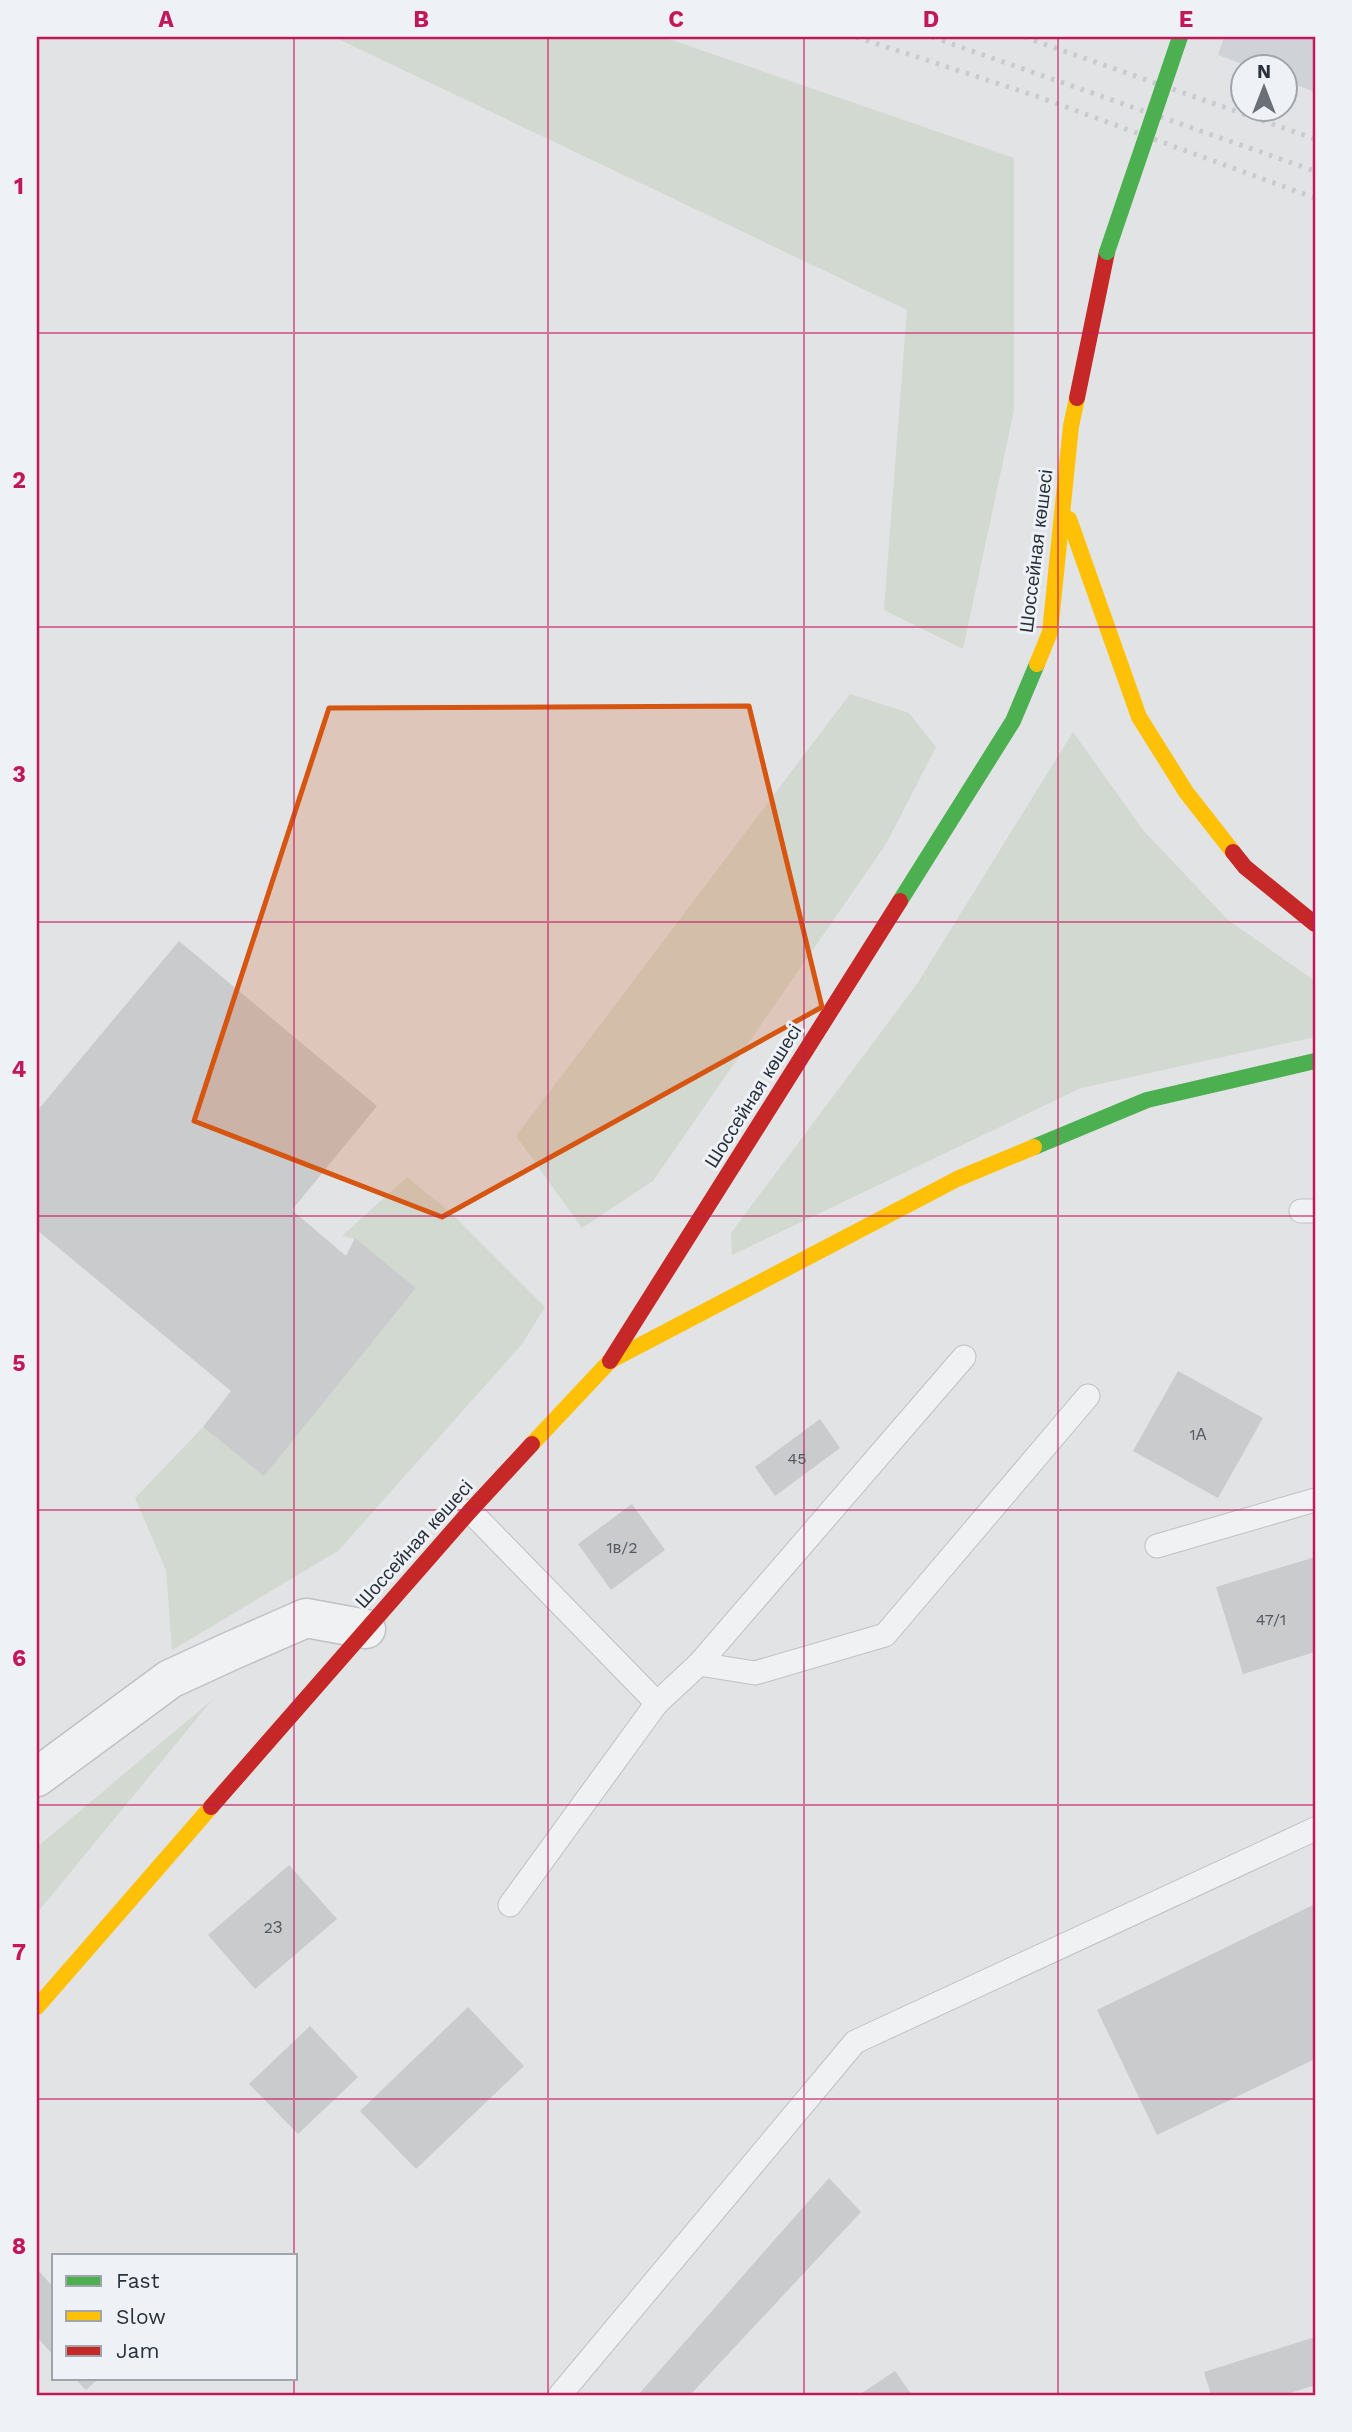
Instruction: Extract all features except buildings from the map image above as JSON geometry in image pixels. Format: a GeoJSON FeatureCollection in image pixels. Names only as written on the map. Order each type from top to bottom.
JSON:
{"type":"FeatureCollection","features":[{"type":"Feature","properties":{"kind":"main road","name":"Шоссейная көшесі"},"geometry":{"type":"LineString","coordinates":[[37,2007],[470,1511],[610,1361],[1013,721],[1050,632],[1065,507],[1071,426],[1107,252],[1180,37]]}},
{"type":"Feature","properties":{"kind":"main road"},"geometry":{"type":"LineString","coordinates":[[1065,507],[1139,717],[1186,792],[1245,867],[1315,925]]}},
{"type":"Feature","properties":{"kind":"main road"},"geometry":{"type":"LineString","coordinates":[[610,1361],[957,1179],[1147,1100],[1315,1062]]}},
{"type":"Feature","properties":{"kind":"street"},"geometry":{"type":"LineString","coordinates":[[37,1777],[170,1679],[220,1656],[306,1618],[366,1629]]}},
{"type":"Feature","properties":{"kind":"lane"},"geometry":{"type":"LineString","coordinates":[[510,1905],[657,1703],[699,1664],[964,1357]]}},
{"type":"Feature","properties":{"kind":"lane"},"geometry":{"type":"LineString","coordinates":[[699,1664],[755,1673],[885,1635],[1088,1396]]}},
{"type":"Feature","properties":{"kind":"lane"},"geometry":{"type":"LineString","coordinates":[[1157,1546],[1315,1500]]}},
{"type":"Feature","properties":{"kind":"lane"},"geometry":{"type":"LineString","coordinates":[[470,1511],[657,1703]]}},
{"type":"Feature","properties":{"kind":"lane"},"geometry":{"type":"LineString","coordinates":[[560,2395],[855,2042],[1315,1829]]}},
{"type":"Feature","properties":{"kind":"highlighted area"},"geometry":{"type":"Polygon","coordinates":[[[749,706],[822,1007],[442,1217],[194,1121],[329,708],[749,706]]]}},
{"type":"Feature","properties":{"kind":"shaded area"},"geometry":{"type":"Polygon","coordinates":[[[334,37],[663,37],[1014,158],[1014,410],[963,649],[884,610],[907,310],[334,37]]]}},
{"type":"Feature","properties":{"kind":"shaded area"},"geometry":{"type":"Polygon","coordinates":[[[1224,37],[1315,37],[1315,92],[1300,86],[1300,52],[1230,52],[1230,59],[1218,55],[1224,37]]]}},
{"type":"Feature","properties":{"kind":"shaded area"},"geometry":{"type":"Polygon","coordinates":[[[850,694],[909,713],[936,747],[886,844],[653,1181],[582,1228],[516,1136],[850,694]]]}},
{"type":"Feature","properties":{"kind":"shaded area"},"geometry":{"type":"Polygon","coordinates":[[[1073,732],[1143,830],[1228,920],[1315,981],[1315,1037],[1081,1088],[732,1255],[731,1233],[917,984],[1073,732]]]}},
{"type":"Feature","properties":{"kind":"shaded area"},"geometry":{"type":"Polygon","coordinates":[[[407,1177],[450,1212],[545,1307],[522,1344],[338,1551],[172,1650],[166,1570],[135,1498],[203,1427],[264,1475],[416,1288],[355,1239],[342,1236],[407,1177]]]}},
{"type":"Feature","properties":{"kind":"shaded area"},"geometry":{"type":"Polygon","coordinates":[[[212,1700],[37,1913],[37,1847],[212,1700]]]}},
{"type":"Feature","properties":{"kind":"railway"},"geometry":{"type":"LineString","coordinates":[[856,37],[1036,96],[1315,198]]}},
{"type":"Feature","properties":{"kind":"railway"},"geometry":{"type":"LineString","coordinates":[[932,37],[1315,171]]}},
{"type":"Feature","properties":{"kind":"railway"},"geometry":{"type":"LineString","coordinates":[[1024,37],[1315,139]]}},
{"type":"Feature","properties":{"kind":"traffic: fast"},"geometry":{"type":"LineString","coordinates":[[1107,252],[1180,37]]}},
{"type":"Feature","properties":{"kind":"traffic: fast"},"geometry":{"type":"LineString","coordinates":[[900,901],[1013,721],[1037,664]]}},
{"type":"Feature","properties":{"kind":"traffic: fast"},"geometry":{"type":"LineString","coordinates":[[1034,1147],[1147,1100],[1315,1061]]}},
{"type":"Feature","properties":{"kind":"traffic: slow"},"geometry":{"type":"LineString","coordinates":[[1037,664],[1050,632],[1071,426],[1077,398]]}},
{"type":"Feature","properties":{"kind":"traffic: slow"},"geometry":{"type":"LineString","coordinates":[[1069,519],[1139,717],[1186,792],[1233,852]]}},
{"type":"Feature","properties":{"kind":"traffic: slow"},"geometry":{"type":"LineString","coordinates":[[532,1444],[610,1361],[957,1179],[1034,1147]]}},
{"type":"Feature","properties":{"kind":"traffic: slow"},"geometry":{"type":"LineString","coordinates":[[37,2007],[211,1807]]}},
{"type":"Feature","properties":{"kind":"traffic: jam"},"geometry":{"type":"LineString","coordinates":[[1077,398],[1107,252]]}},
{"type":"Feature","properties":{"kind":"traffic: jam"},"geometry":{"type":"LineString","coordinates":[[1233,852],[1245,867],[1315,924]]}},
{"type":"Feature","properties":{"kind":"traffic: jam"},"geometry":{"type":"LineString","coordinates":[[610,1361],[900,901]]}},
{"type":"Feature","properties":{"kind":"traffic: jam"},"geometry":{"type":"LineString","coordinates":[[211,1807],[532,1444]]}}]}
